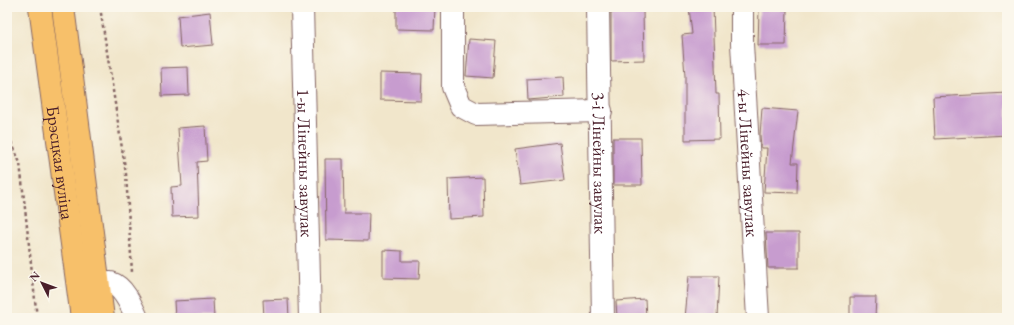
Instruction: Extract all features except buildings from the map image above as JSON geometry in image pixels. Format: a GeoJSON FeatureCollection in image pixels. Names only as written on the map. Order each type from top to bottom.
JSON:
{"type":"FeatureCollection","features":[{"type":"Feature","properties":{"kind":"main road","name":"Брэсцкая вуліца"},"geometry":{"type":"LineString","coordinates":[[40,7],[88,285],[103,318]]}},
{"type":"Feature","properties":{"kind":"main road","name":"Брэсцкая вуліца"},"geometry":{"type":"LineString","coordinates":[[64,7],[88,285],[82,318]]}},
{"type":"Feature","properties":{"kind":"street","name":"1-ы Лінейны завулак"},"geometry":{"type":"LineString","coordinates":[[302,7],[310,318]]}},
{"type":"Feature","properties":{"kind":"street"},"geometry":{"type":"LineString","coordinates":[[453,7],[453,87],[461,106],[476,114],[600,111]]}},
{"type":"Feature","properties":{"kind":"street","name":"3-і Лінейны завулак"},"geometry":{"type":"LineString","coordinates":[[598,7],[603,318]]}},
{"type":"Feature","properties":{"kind":"street","name":"4-ы Лінейны завулак"},"geometry":{"type":"LineString","coordinates":[[742,7],[742,44],[758,318]]}},
{"type":"Feature","properties":{"kind":"street"},"geometry":{"type":"LineString","coordinates":[[88,285],[111,282],[119,287],[137,318]]}},
{"type":"Feature","properties":{"kind":"path"},"geometry":{"type":"LineString","coordinates":[[100,7],[126,174],[132,273]]}},
{"type":"Feature","properties":{"kind":"path"},"geometry":{"type":"LineString","coordinates":[[7,131],[20,163],[37,318]]}}]}
